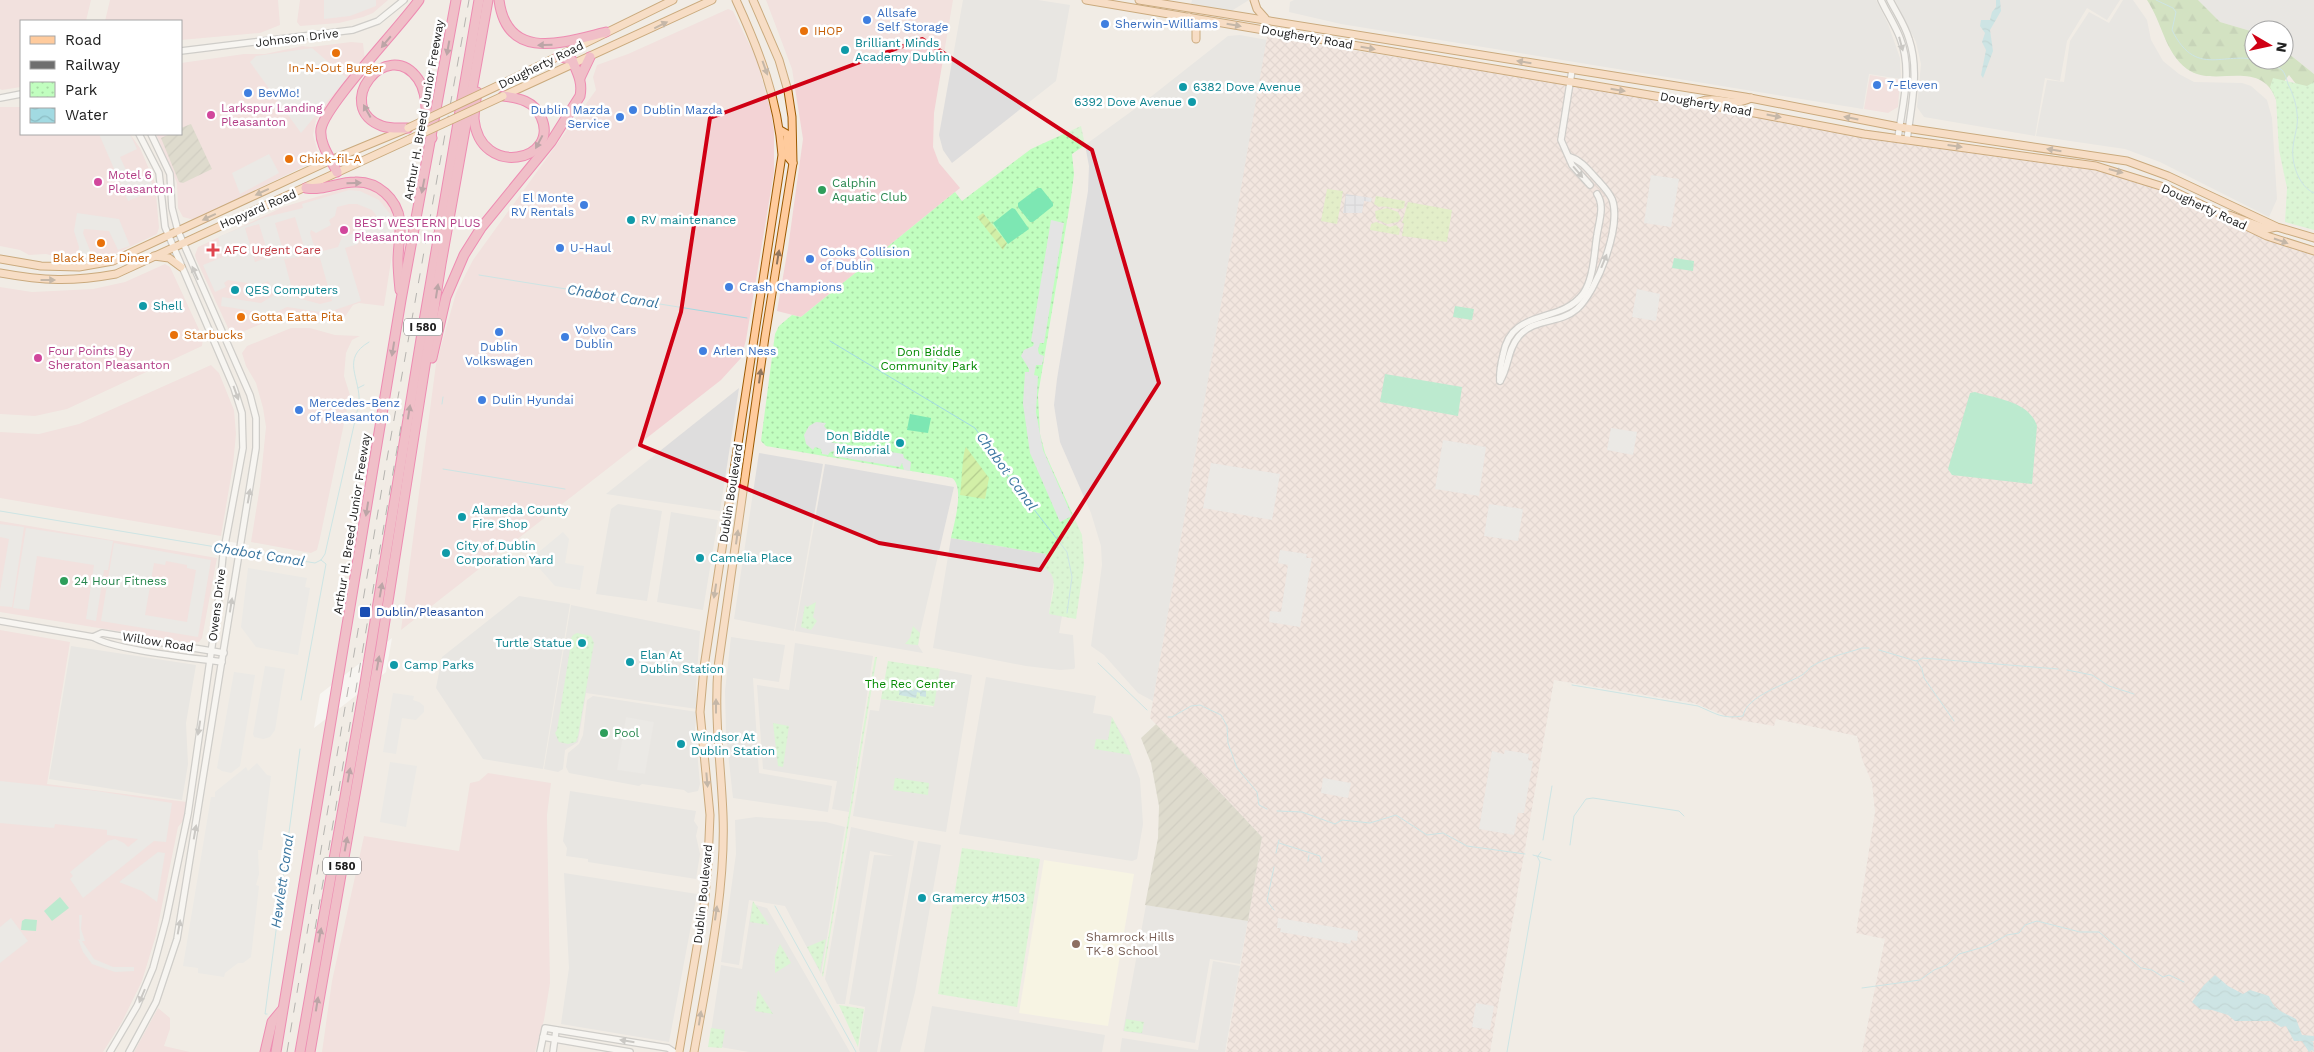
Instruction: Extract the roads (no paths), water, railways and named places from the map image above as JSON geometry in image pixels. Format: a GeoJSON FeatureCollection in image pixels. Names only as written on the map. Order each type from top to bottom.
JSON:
{"type":"FeatureCollection","features":[{"type":"Feature","properties":{"kind":"highway"},"geometry":{"type":"LineString","coordinates":[[337,172],[322,142],[321,131],[327,114],[420,0]]}},
{"type":"Feature","properties":{"kind":"highway","name":"Arthur H. Breed Junior Freeway"},"geometry":{"type":"LineString","coordinates":[[276,1052],[401,300],[456,0]]}},
{"type":"Feature","properties":{"kind":"highway","name":"I 580"},"geometry":{"type":"LineString","coordinates":[[300,1052],[370,655],[423,327],[480,0]]}},
{"type":"Feature","properties":{"kind":"highway"},"geometry":{"type":"LineString","coordinates":[[489,0],[474,119],[485,147],[502,157],[521,158],[537,148],[542,139],[543,121],[533,105],[526,101],[505,96]]}},
{"type":"Feature","properties":{"kind":"highway","name":"I 580"},"geometry":{"type":"LineString","coordinates":[[310,1052],[381,646],[424,374],[489,0]]}},
{"type":"Feature","properties":{"kind":"highway"},"geometry":{"type":"LineString","coordinates":[[499,0],[502,19],[507,26],[520,37],[538,45],[555,44],[606,32]]}},
{"type":"Feature","properties":{"kind":"highway"},"geometry":{"type":"LineString","coordinates":[[424,374],[432,357],[446,297],[456,269],[481,228],[551,142],[580,96],[582,88],[580,78],[572,60],[558,56]]}},
{"type":"Feature","properties":{"kind":"highway"},"geometry":{"type":"LineString","coordinates":[[580,78],[590,57]]}},
{"type":"Feature","properties":{"kind":"highway"},"geometry":{"type":"LineString","coordinates":[[408,128],[380,125],[372,120],[364,108],[362,92],[366,82],[373,73],[383,67],[402,67],[418,78],[424,94],[426,127],[432,138]]}},
{"type":"Feature","properties":{"kind":"highway"},"geometry":{"type":"LineString","coordinates":[[306,188],[317,190],[348,182],[365,182],[379,188],[390,199],[395,206],[400,223],[398,261],[401,300]]}},
{"type":"Feature","properties":{"kind":"highway"},"geometry":{"type":"LineString","coordinates":[[265,1052],[272,1022],[282,1010]]}},
{"type":"Feature","properties":{"kind":"main road","name":"Dougherty Road"},"geometry":{"type":"LineString","coordinates":[[408,128],[673,0]]}},
{"type":"Feature","properties":{"kind":"main road","name":"Dougherty Road"},"geometry":{"type":"LineString","coordinates":[[505,96],[712,0]]}},
{"type":"Feature","properties":{"kind":"main road","name":"Dublin Boulevard"},"geometry":{"type":"LineString","coordinates":[[679,1052],[704,906],[708,863],[710,815],[700,712],[704,667],[781,169],[780,130],[768,76],[736,0]]}},
{"type":"Feature","properties":{"kind":"main road","name":"Dublin Boulevard"},"geometry":{"type":"LineString","coordinates":[[694,1052],[717,908],[721,862],[723,814],[715,708],[718,667],[765,337],[793,162],[792,117],[788,91],[779,60],[753,0]]}},
{"type":"Feature","properties":{"kind":"main road","name":"Dougherty Road"},"geometry":{"type":"LineString","coordinates":[[1086,0],[1696,102],[1907,140],[2096,166],[2166,188],[2267,236],[2314,251]]}},
{"type":"Feature","properties":{"kind":"main road","name":"Dougherty Road"},"geometry":{"type":"LineString","coordinates":[[1139,0],[1752,98],[1899,127],[2127,161],[2168,176],[2277,227],[2314,238]]}},
{"type":"Feature","properties":{"kind":"main road"},"geometry":{"type":"LineString","coordinates":[[1254,0],[1257,9],[1265,19]]}},
{"type":"Feature","properties":{"kind":"main road"},"geometry":{"type":"LineString","coordinates":[[1189,17],[1196,27],[1196,39]]}},
{"type":"Feature","properties":{"kind":"main road","name":"Hopyard Road"},"geometry":{"type":"LineString","coordinates":[[0,274],[38,280],[80,280],[116,274],[505,96]]}},
{"type":"Feature","properties":{"kind":"main road"},"geometry":{"type":"LineString","coordinates":[[1696,102],[1713,99],[1741,104],[1752,98]]}},
{"type":"Feature","properties":{"kind":"main road","name":"Hopyard Road"},"geometry":{"type":"LineString","coordinates":[[0,259],[41,266],[79,267],[113,261],[331,160],[408,128]]}},
{"type":"Feature","properties":{"kind":"main road"},"geometry":{"type":"LineString","coordinates":[[780,130],[787,134],[788,157],[793,162]]}},
{"type":"Feature","properties":{"kind":"main road"},"geometry":{"type":"LineString","coordinates":[[2221,214],[2235,216],[2267,229],[2277,227]]}},
{"type":"Feature","properties":{"kind":"main road"},"geometry":{"type":"LineString","coordinates":[[153,256],[169,258],[181,267]]}},
{"type":"Feature","properties":{"kind":"street","name":"Johnson Drive"},"geometry":{"type":"LineString","coordinates":[[182,51],[353,30],[378,21],[404,0]]}},
{"type":"Feature","properties":{"kind":"street"},"geometry":{"type":"LineString","coordinates":[[1881,0],[1901,40],[1906,64],[1906,81],[1898,138]]}},
{"type":"Feature","properties":{"kind":"street"},"geometry":{"type":"LineString","coordinates":[[1890,0],[1909,39],[1914,59],[1915,75],[1907,140]]}},
{"type":"Feature","properties":{"kind":"street"},"geometry":{"type":"LineString","coordinates":[[1572,70],[1561,140],[1572,165],[1590,185]]}},
{"type":"Feature","properties":{"kind":"street"},"geometry":{"type":"LineString","coordinates":[[0,98],[20,94]]}},
{"type":"Feature","properties":{"kind":"street","name":"Owens Drive"},"geometry":{"type":"LineString","coordinates":[[110,1052],[138,1006],[162,936],[188,814],[212,651],[225,541],[243,448],[242,413],[223,361],[168,235],[162,209],[161,183],[145,141],[140,135]]}},
{"type":"Feature","properties":{"kind":"street","name":"Owens Drive"},"geometry":{"type":"LineString","coordinates":[[129,1052],[156,1002],[176,939],[256,448],[254,406],[246,383],[178,231],[172,208],[170,174],[150,135]]}},
{"type":"Feature","properties":{"kind":"street"},"geometry":{"type":"LineString","coordinates":[[145,141],[152,142],[159,150]]}},
{"type":"Feature","properties":{"kind":"street"},"geometry":{"type":"LineString","coordinates":[[1570,157],[1578,159],[1608,191],[1613,201],[1615,217],[1609,247],[1592,290],[1585,302],[1575,311],[1563,317],[1530,326],[1520,334],[1511,347],[1505,374],[1500,381],[1504,349],[1515,330],[1527,321],[1563,310],[1574,303],[1589,282],[1602,206],[1597,194]]}},
{"type":"Feature","properties":{"kind":"street","name":"Willow Road"},"geometry":{"type":"LineString","coordinates":[[0,621],[93,636],[107,643],[222,662]]}},
{"type":"Feature","properties":{"kind":"street","name":"Willow Road"},"geometry":{"type":"LineString","coordinates":[[93,636],[102,633],[224,653]]}},
{"type":"Feature","properties":{"kind":"street"},"geometry":{"type":"LineString","coordinates":[[540,1052],[545,1028],[668,1048],[674,1052]]}},
{"type":"Feature","properties":{"kind":"street"},"geometry":{"type":"LineString","coordinates":[[553,1052],[556,1030]]}},
{"type":"Feature","properties":{"kind":"street"},"geometry":{"type":"LineString","coordinates":[[543,1037],[630,1052]]}},
{"type":"Feature","properties":{"kind":"water"},"geometry":{"type":"Polygon","coordinates":[[[1996,0],[2000,0],[2001,11],[1990,30],[1993,51],[1983,78],[1981,75],[1986,50],[1982,42],[1985,33],[1980,26],[1981,20],[1990,20],[1992,12],[1996,7],[1996,0]]]}},
{"type":"Feature","properties":{"kind":"water"},"geometry":{"type":"Polygon","coordinates":[[[900,684],[913,691],[914,689],[926,691],[926,697],[920,696],[920,693],[917,692],[916,698],[899,695],[900,684]]]}},
{"type":"Feature","properties":{"kind":"water"},"geometry":{"type":"Polygon","coordinates":[[[2215,975],[2228,986],[2243,994],[2250,990],[2269,996],[2277,1008],[2296,1019],[2302,1035],[2314,1036],[2314,1041],[2310,1042],[2313,1042],[2314,1052],[2312,1050],[2309,1052],[2302,1041],[2294,1041],[2286,1026],[2281,1027],[2271,1021],[2235,1021],[2228,1015],[2212,1010],[2200,1009],[2192,1002],[2204,985],[2215,975]]]}},
{"type":"Feature","properties":{"kind":"waterway"},"geometry":{"type":"LineString","coordinates":[[2156,0],[2173,8],[2176,12],[2172,30],[2182,46],[2192,55],[2215,60],[2254,59],[2275,66],[2283,71],[2294,98],[2297,113],[2293,160],[2300,180],[2304,186],[2314,193]]}},
{"type":"Feature","properties":{"kind":"waterway","name":"Chabot Canal"},"geometry":{"type":"LineString","coordinates":[[479,275],[747,318]]}},
{"type":"Feature","properties":{"kind":"waterway","name":"Chabot Canal"},"geometry":{"type":"LineString","coordinates":[[830,341],[975,428],[1005,472],[1067,552],[1072,577],[1067,613]]}},
{"type":"Feature","properties":{"kind":"waterway","name":"Chabot Canal"},"geometry":{"type":"LineString","coordinates":[[241,551],[315,563],[321,560],[325,554],[359,403],[354,369],[355,355],[360,348],[369,342]]}},
{"type":"Feature","properties":{"kind":"waterway","name":"Chabot Canal"},"geometry":{"type":"LineString","coordinates":[[358,388],[364,385]]}},
{"type":"Feature","properties":{"kind":"waterway"},"geometry":{"type":"LineString","coordinates":[[442,404],[443,397]]}},
{"type":"Feature","properties":{"kind":"waterway"},"geometry":{"type":"LineString","coordinates":[[443,469],[565,489]]}},
{"type":"Feature","properties":{"kind":"waterway","name":"Chabot Canal"},"geometry":{"type":"LineString","coordinates":[[0,511],[222,548]]}},
{"type":"Feature","properties":{"kind":"waterway","name":"Chabot Canal"},"geometry":{"type":"LineString","coordinates":[[226,548],[237,550]]}},
{"type":"Feature","properties":{"kind":"waterway","name":"Hewlett Canal"},"geometry":{"type":"LineString","coordinates":[[301,700],[326,564],[321,560]]}},
{"type":"Feature","properties":{"kind":"waterway"},"geometry":{"type":"LineString","coordinates":[[1572,685],[1698,706],[1724,716],[1736,717],[1743,716],[1746,709],[1759,696],[1795,679],[1812,666],[1838,655],[1862,648],[1869,648]]}},
{"type":"Feature","properties":{"kind":"waterway"},"geometry":{"type":"LineString","coordinates":[[1879,650],[1916,661],[1923,658],[2058,669]]}},
{"type":"Feature","properties":{"kind":"waterway"},"geometry":{"type":"LineString","coordinates":[[1917,661],[1922,669],[1924,678],[1954,721]]}},
{"type":"Feature","properties":{"kind":"waterway","name":"Chabot Canal"},"geometry":{"type":"LineString","coordinates":[[1098,663],[1147,710]]}},
{"type":"Feature","properties":{"kind":"waterway"},"geometry":{"type":"LineString","coordinates":[[2067,670],[2092,675],[2109,686],[2134,694]]}},
{"type":"Feature","properties":{"kind":"waterway","name":"Chabot Canal"},"geometry":{"type":"LineString","coordinates":[[1168,717],[1172,717],[1191,706],[1200,705],[1221,715],[1227,726],[1228,743],[1237,768],[1257,792],[1259,805],[1267,809]]}},
{"type":"Feature","properties":{"kind":"waterway","name":"Hewlett Canal"},"geometry":{"type":"LineString","coordinates":[[267,1014],[265,1014],[300,749]]}},
{"type":"Feature","properties":{"kind":"waterway"},"geometry":{"type":"LineString","coordinates":[[1543,840],[1552,786]]}},
{"type":"Feature","properties":{"kind":"waterway"},"geometry":{"type":"LineString","coordinates":[[1570,845],[1574,816],[1586,799],[1593,798],[1679,811],[1684,816]]}},
{"type":"Feature","properties":{"kind":"waterway","name":"Chabot Canal"},"geometry":{"type":"LineString","coordinates":[[1277,811],[1302,812],[1335,824],[1342,820],[1370,823],[1396,815],[1427,835],[1443,833],[1467,846],[1525,854]]}},
{"type":"Feature","properties":{"kind":"waterway"},"geometry":{"type":"LineString","coordinates":[[1276,853],[1279,840]]}},
{"type":"Feature","properties":{"kind":"waterway"},"geometry":{"type":"LineString","coordinates":[[1279,843],[1320,856],[1321,862]]}},
{"type":"Feature","properties":{"kind":"waterway","name":"Chabot Canal"},"geometry":{"type":"LineString","coordinates":[[1538,856],[1541,852]]}},
{"type":"Feature","properties":{"kind":"waterway"},"geometry":{"type":"LineString","coordinates":[[1308,861],[1309,855]]}},
{"type":"Feature","properties":{"kind":"waterway"},"geometry":{"type":"LineString","coordinates":[[1533,855],[1551,860]]}},
{"type":"Feature","properties":{"kind":"waterway"},"geometry":{"type":"LineString","coordinates":[[1507,1052],[1540,862],[1537,856]]}},
{"type":"Feature","properties":{"kind":"waterway"},"geometry":{"type":"LineString","coordinates":[[1274,867],[1267,901],[1274,910]]}},
{"type":"Feature","properties":{"kind":"waterway"},"geometry":{"type":"LineString","coordinates":[[775,906],[856,1052]]}},
{"type":"Feature","properties":{"kind":"waterway"},"geometry":{"type":"LineString","coordinates":[[1862,988],[1920,980],[1934,970],[1947,965],[1959,954],[1987,946],[2007,935],[2019,933],[2025,925],[2037,921],[2080,932],[2099,932],[2141,968],[2152,970],[2163,977],[2169,975],[2184,982]]}},
{"type":"Feature","properties":{"kind":"railway"},"geometry":{"type":"LineString","coordinates":[[287,1052],[385,470],[469,0]]}},
{"type":"Feature","properties":{"kind":"railway"},"geometry":{"type":"LineString","coordinates":[[315,929],[403,414]]}},
{"type":"Feature","properties":{"kind":"place","name":"Allsafe Self Storage"},"geometry":{"type":"Point","coordinates":[867,20]}},
{"type":"Feature","properties":{"kind":"place","name":"Sherwin-Williams"},"geometry":{"type":"Point","coordinates":[1105,24]}},
{"type":"Feature","properties":{"kind":"place","name":"IHOP"},"geometry":{"type":"Point","coordinates":[804,31]}},
{"type":"Feature","properties":{"kind":"place","name":"Brilliant Minds Academy Dublin"},"geometry":{"type":"Point","coordinates":[845,50]}},
{"type":"Feature","properties":{"kind":"place","name":"In-N-Out Burger"},"geometry":{"type":"Point","coordinates":[336,53]}},
{"type":"Feature","properties":{"kind":"place","name":"7-Eleven"},"geometry":{"type":"Point","coordinates":[1877,85]}},
{"type":"Feature","properties":{"kind":"place","name":"6382 Dove Avenue"},"geometry":{"type":"Point","coordinates":[1183,87]}},
{"type":"Feature","properties":{"kind":"place","name":"BevMo!"},"geometry":{"type":"Point","coordinates":[248,93]}},
{"type":"Feature","properties":{"kind":"place","name":"6392 Dove Avenue"},"geometry":{"type":"Point","coordinates":[1192,102]}},
{"type":"Feature","properties":{"kind":"place","name":"Dublin Mazda"},"geometry":{"type":"Point","coordinates":[633,110]}},
{"type":"Feature","properties":{"kind":"place","name":"Larkspur Landing Pleasanton"},"geometry":{"type":"Point","coordinates":[211,115]}},
{"type":"Feature","properties":{"kind":"place","name":"Dublin Mazda Service"},"geometry":{"type":"Point","coordinates":[620,117]}},
{"type":"Feature","properties":{"kind":"place","name":"Chick-fil-A"},"geometry":{"type":"Point","coordinates":[289,159]}},
{"type":"Feature","properties":{"kind":"place","name":"Motel 6 Pleasanton"},"geometry":{"type":"Point","coordinates":[98,182]}},
{"type":"Feature","properties":{"kind":"place","name":"Calphin Aquatic Club"},"geometry":{"type":"Point","coordinates":[822,190]}},
{"type":"Feature","properties":{"kind":"place","name":"El Monte RV Rentals"},"geometry":{"type":"Point","coordinates":[584,205]}},
{"type":"Feature","properties":{"kind":"place","name":"RV maintenance"},"geometry":{"type":"Point","coordinates":[631,220]}},
{"type":"Feature","properties":{"kind":"place","name":"BEST WESTERN PLUS Pleasanton Inn"},"geometry":{"type":"Point","coordinates":[344,230]}},
{"type":"Feature","properties":{"kind":"place","name":"Black Bear Diner"},"geometry":{"type":"Point","coordinates":[101,243]}},
{"type":"Feature","properties":{"kind":"place","name":"U-Haul"},"geometry":{"type":"Point","coordinates":[560,248]}},
{"type":"Feature","properties":{"kind":"place","name":"AFC Urgent Care"},"geometry":{"type":"Point","coordinates":[213,250]}},
{"type":"Feature","properties":{"kind":"place","name":"Cooks Collision of Dublin"},"geometry":{"type":"Point","coordinates":[810,259]}},
{"type":"Feature","properties":{"kind":"place","name":"Crash Champions"},"geometry":{"type":"Point","coordinates":[729,287]}},
{"type":"Feature","properties":{"kind":"place","name":"QES Computers"},"geometry":{"type":"Point","coordinates":[235,290]}},
{"type":"Feature","properties":{"kind":"place","name":"Shell"},"geometry":{"type":"Point","coordinates":[143,306]}},
{"type":"Feature","properties":{"kind":"place","name":"Gotta Eatta Pita"},"geometry":{"type":"Point","coordinates":[241,317]}},
{"type":"Feature","properties":{"kind":"place","name":"Dublin Volkswagen"},"geometry":{"type":"Point","coordinates":[499,332]}},
{"type":"Feature","properties":{"kind":"place","name":"Starbucks"},"geometry":{"type":"Point","coordinates":[174,335]}},
{"type":"Feature","properties":{"kind":"place","name":"Volvo Cars Dublin"},"geometry":{"type":"Point","coordinates":[565,337]}},
{"type":"Feature","properties":{"kind":"place","name":"Arlen Ness"},"geometry":{"type":"Point","coordinates":[703,351]}},
{"type":"Feature","properties":{"kind":"place","name":"Four Points By Sheraton Pleasanton"},"geometry":{"type":"Point","coordinates":[38,358]}},
{"type":"Feature","properties":{"kind":"place","name":"Dulin Hyundai"},"geometry":{"type":"Point","coordinates":[482,400]}},
{"type":"Feature","properties":{"kind":"place","name":"Mercedes-Benz of Pleasanton"},"geometry":{"type":"Point","coordinates":[299,410]}},
{"type":"Feature","properties":{"kind":"place","name":"Don Biddle Memorial"},"geometry":{"type":"Point","coordinates":[900,443]}},
{"type":"Feature","properties":{"kind":"place","name":"Alameda County Fire Shop"},"geometry":{"type":"Point","coordinates":[462,517]}},
{"type":"Feature","properties":{"kind":"place","name":"City of Dublin Corporation Yard"},"geometry":{"type":"Point","coordinates":[446,553]}},
{"type":"Feature","properties":{"kind":"place","name":"Camelia Place"},"geometry":{"type":"Point","coordinates":[700,558]}},
{"type":"Feature","properties":{"kind":"place","name":"24 Hour Fitness"},"geometry":{"type":"Point","coordinates":[64,581]}},
{"type":"Feature","properties":{"kind":"place","name":"Dublin/Pleasanton"},"geometry":{"type":"Point","coordinates":[365,612]}},
{"type":"Feature","properties":{"kind":"place","name":"Turtle Statue"},"geometry":{"type":"Point","coordinates":[582,643]}},
{"type":"Feature","properties":{"kind":"place","name":"Elan At Dublin Station"},"geometry":{"type":"Point","coordinates":[630,662]}},
{"type":"Feature","properties":{"kind":"place","name":"Camp Parks"},"geometry":{"type":"Point","coordinates":[394,665]}},
{"type":"Feature","properties":{"kind":"place","name":"Pool"},"geometry":{"type":"Point","coordinates":[604,733]}},
{"type":"Feature","properties":{"kind":"place","name":"Windsor At Dublin Station"},"geometry":{"type":"Point","coordinates":[681,744]}},
{"type":"Feature","properties":{"kind":"place","name":"Gramercy #1503"},"geometry":{"type":"Point","coordinates":[922,898]}},
{"type":"Feature","properties":{"kind":"place","name":"Shamrock Hills TK-8 School"},"geometry":{"type":"Point","coordinates":[1076,944]}},
{"type":"Feature","properties":{"kind":"park label","name":"Don Biddle Community Park"},"geometry":{"type":"Point","coordinates":[929,359]}},
{"type":"Feature","properties":{"kind":"park label","name":"The Rec Center"},"geometry":{"type":"Point","coordinates":[910,684]}}]}
